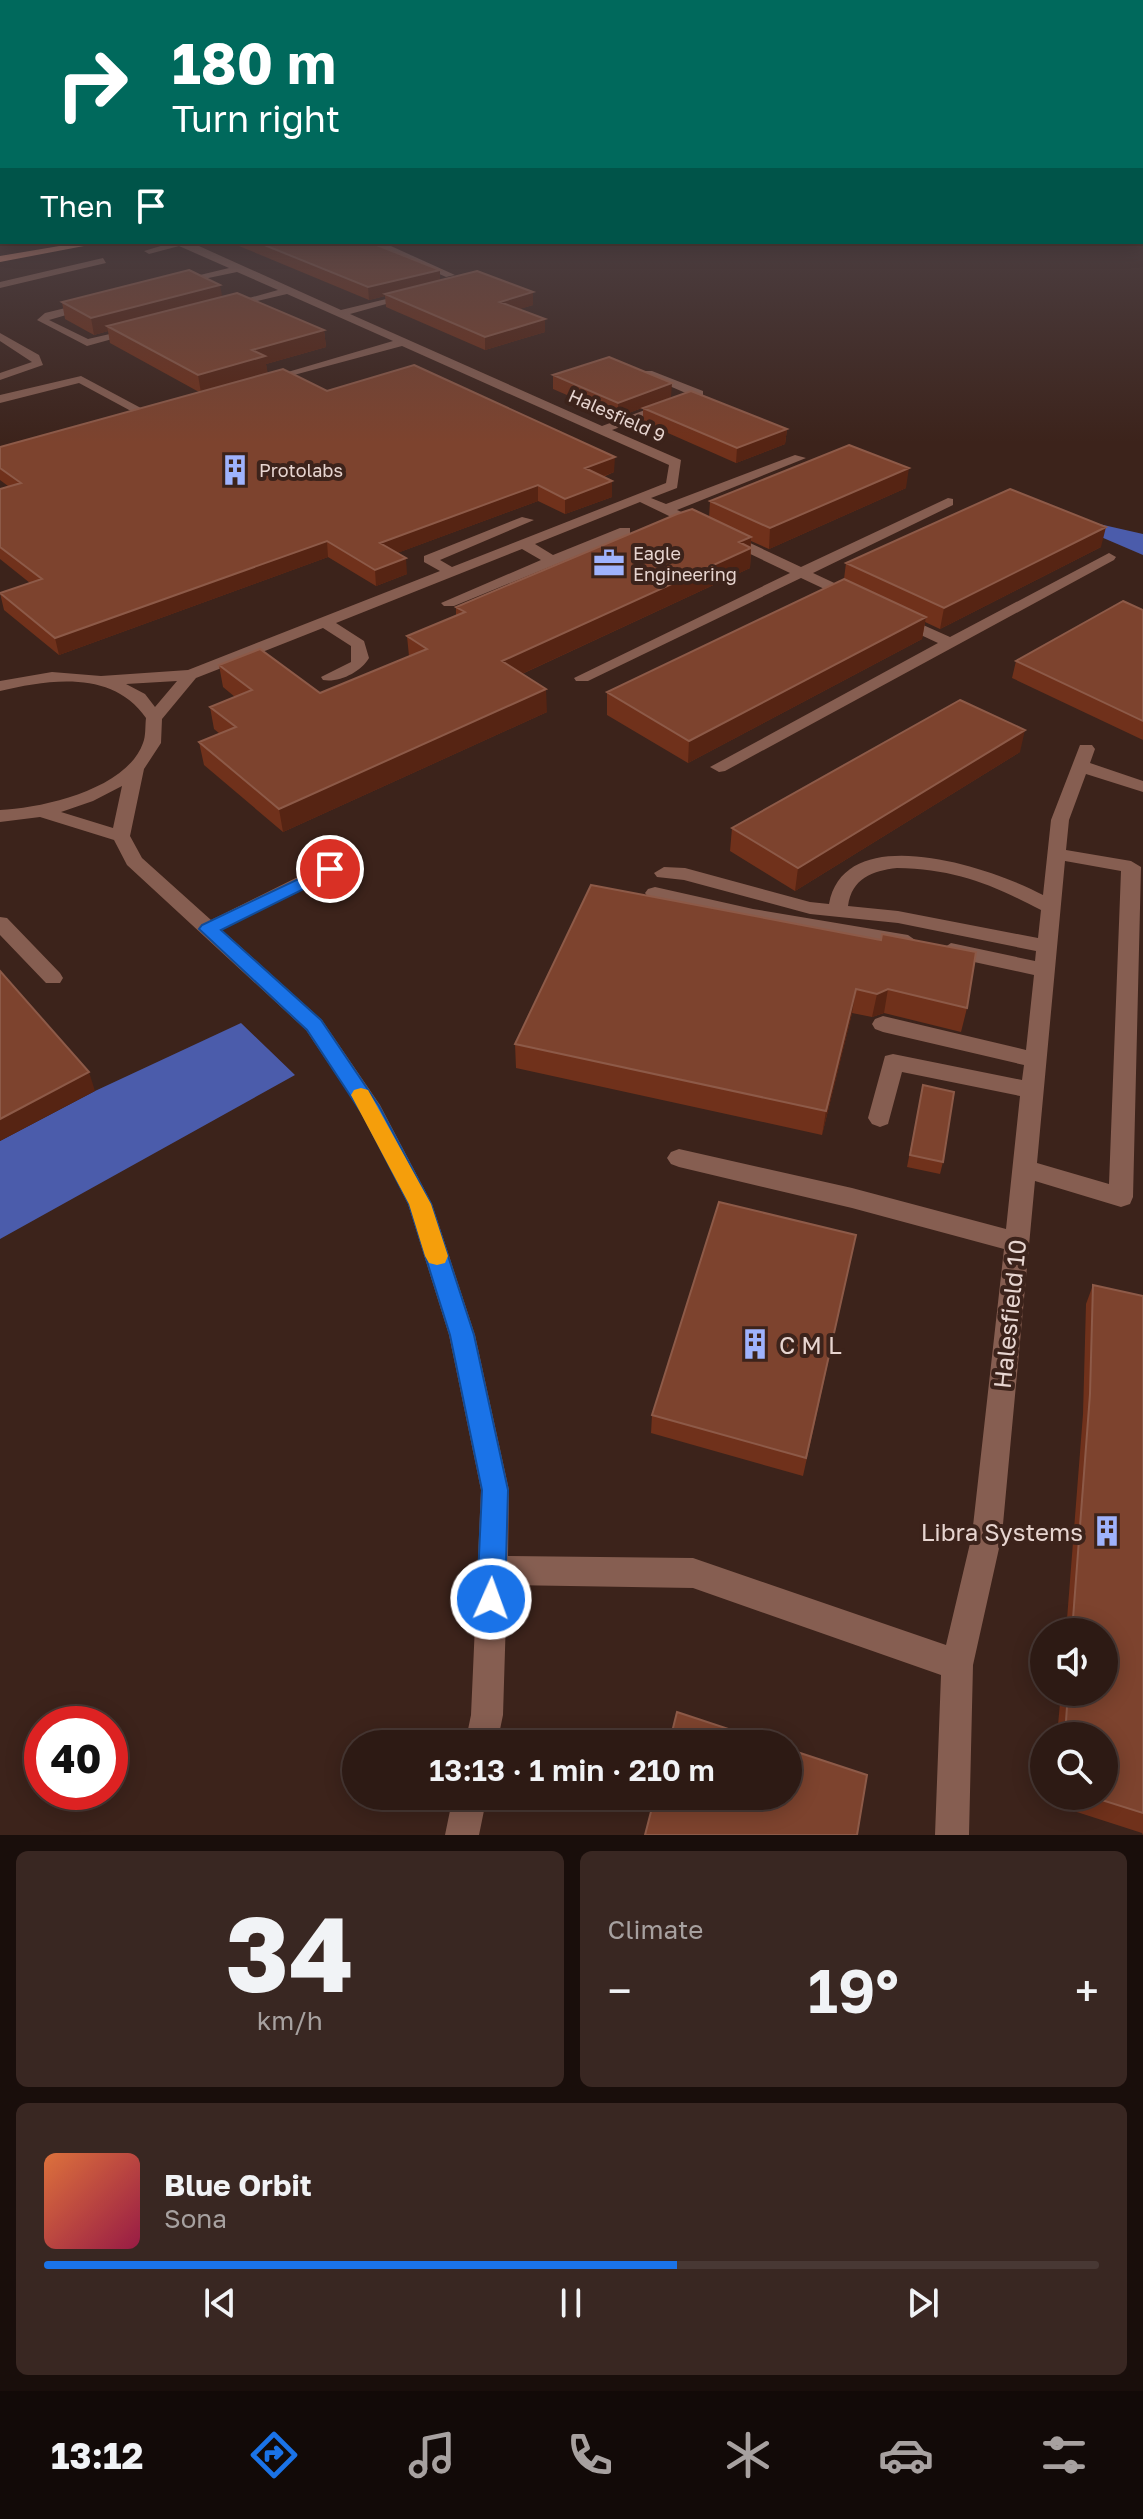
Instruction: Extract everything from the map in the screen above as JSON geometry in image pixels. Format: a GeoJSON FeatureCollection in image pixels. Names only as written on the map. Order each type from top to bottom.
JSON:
{"type":"FeatureCollection","features":[{"type":"Feature","properties":{"kind":"street"},"geometry":{"type":"LineString","coordinates":[[0,285],[62,271]]}},
{"type":"Feature","properties":{"kind":"street"},"geometry":{"type":"LineString","coordinates":[[169,286],[231,271]]}},
{"type":"Feature","properties":{"kind":"street","name":"Halesfield 9"},"geometry":{"type":"LineString","coordinates":[[4,683],[190,675],[672,485],[676,463],[242,271]]}},
{"type":"Feature","properties":{"kind":"street"},"geometry":{"type":"LineString","coordinates":[[440,271],[450,275]]}},
{"type":"Feature","properties":{"kind":"street"},"geometry":{"type":"LineString","coordinates":[[197,278],[222,290]]}},
{"type":"Feature","properties":{"kind":"street"},"geometry":{"type":"LineString","coordinates":[[212,311],[288,291]]}},
{"type":"Feature","properties":{"kind":"street"},"geometry":{"type":"LineString","coordinates":[[339,314],[423,291]]}},
{"type":"Feature","properties":{"kind":"street"},"geometry":{"type":"LineString","coordinates":[[353,299],[370,306]]}},
{"type":"Feature","properties":{"kind":"street"},"geometry":{"type":"LineString","coordinates":[[109,300],[49,315],[42,320],[87,343],[154,326]]}},
{"type":"Feature","properties":{"kind":"street"},"geometry":{"type":"LineString","coordinates":[[0,336],[35,357],[39,363],[0,377]]}},
{"type":"Feature","properties":{"kind":"street"},"geometry":{"type":"LineString","coordinates":[[253,385],[403,342]]}},
{"type":"Feature","properties":{"kind":"street"},"geometry":{"type":"LineString","coordinates":[[601,430],[699,394],[629,366]]}},
{"type":"Feature","properties":{"kind":"street"},"geometry":{"type":"LineString","coordinates":[[0,399],[81,379],[148,415]]}},
{"type":"Feature","properties":{"kind":"street"},"geometry":{"type":"LineString","coordinates":[[133,420],[163,411]]}},
{"type":"Feature","properties":{"kind":"street"},"geometry":{"type":"LineString","coordinates":[[666,509],[800,458]]}},
{"type":"Feature","properties":{"kind":"street"},"geometry":{"type":"LineString","coordinates":[[641,498],[950,643]]}},
{"type":"Feature","properties":{"kind":"street"},"geometry":{"type":"LineString","coordinates":[[582,678],[948,502]]}},
{"type":"Feature","properties":{"kind":"street"},"geometry":{"type":"LineString","coordinates":[[451,572],[429,559],[527,520]]}},
{"type":"Feature","properties":{"kind":"street"},"geometry":{"type":"LineString","coordinates":[[449,603],[625,531]]}},
{"type":"Feature","properties":{"kind":"street"},"geometry":{"type":"LineString","coordinates":[[524,544],[552,560]]}},
{"type":"Feature","properties":{"kind":"street"},"geometry":{"type":"LineString","coordinates":[[719,767],[1109,557]]}},
{"type":"Feature","properties":{"kind":"street"},"geometry":{"type":"LineString","coordinates":[[325,622],[358,644],[361,658],[357,665],[329,677]]}},
{"type":"Feature","properties":{"kind":"street","name":"Halesfield 9"},"geometry":{"type":"LineString","coordinates":[[154,718],[190,675]]}},
{"type":"Feature","properties":{"kind":"street"},"geometry":{"type":"LineString","coordinates":[[0,816],[40,811],[77,801],[112,784],[135,768],[152,745],[154,718],[139,698],[103,680]]}},
{"type":"Feature","properties":{"kind":"street","name":"Halesfield 10"},"geometry":{"type":"LineString","coordinates":[[952,1835],[957,1665],[987,1535],[1060,820],[1083,758],[1143,787]]}},
{"type":"Feature","properties":{"kind":"street"},"geometry":{"type":"LineString","coordinates":[[135,768],[121,836],[134,861],[314,1025],[372,1111],[420,1204],[462,1335],[495,1490],[487,1715],[484,1730]]}},
{"type":"Feature","properties":{"kind":"street"},"geometry":{"type":"LineString","coordinates":[[40,811],[121,836]]}},
{"type":"Feature","properties":{"kind":"street"},"geometry":{"type":"LineString","coordinates":[[1025,1169],[1121,1197],[1131,867],[1057,854]]}},
{"type":"Feature","properties":{"kind":"street"},"geometry":{"type":"LineString","coordinates":[[208,929],[351,858]]}},
{"type":"Feature","properties":{"kind":"street"},"geometry":{"type":"LineString","coordinates":[[838,911],[841,891],[848,880],[875,865],[896,863],[970,870],[997,879],[1051,907]]}},
{"type":"Feature","properties":{"kind":"street"},"geometry":{"type":"LineString","coordinates":[[664,873],[685,874],[810,908],[898,917],[1046,958]]}},
{"type":"Feature","properties":{"kind":"street"},"geometry":{"type":"LineString","coordinates":[[655,893],[753,915],[929,946],[1046,958]]}},
{"type":"Feature","properties":{"kind":"street"},"geometry":{"type":"LineString","coordinates":[[0,923],[53,978]]}},
{"type":"Feature","properties":{"kind":"street"},"geometry":{"type":"LineString","coordinates":[[883,1024],[1036,1060]]}},
{"type":"Feature","properties":{"kind":"street"},"geometry":{"type":"LineString","coordinates":[[880,1118],[893,1062],[1033,1090]]}},
{"type":"Feature","properties":{"kind":"street"},"geometry":{"type":"LineString","coordinates":[[679,1158],[852,1198],[1017,1242]]}},
{"type":"Feature","properties":{"kind":"street"},"geometry":{"type":"LineString","coordinates":[[492,1570],[693,1573],[957,1665]]}},
{"type":"Feature","properties":{"kind":"street"},"geometry":{"type":"LineString","coordinates":[[462,1835],[467,1810]]}},
{"type":"Feature","properties":{"kind":"shaded area"},"geometry":{"type":"Polygon","coordinates":[[[1077,519],[1143,534],[1143,555],[1066,522],[1077,519]]]}},
{"type":"Feature","properties":{"kind":"shaded area"},"geometry":{"type":"Polygon","coordinates":[[[241,1023],[295,1075],[0,1239],[0,1141],[95,1091],[241,1023]]]}},
{"type":"Feature","properties":{"kind":"building"},"geometry":{"type":"Polygon","coordinates":[[[186,271],[220,285],[91,318],[62,302],[186,271]]]}},
{"type":"Feature","properties":{"kind":"building"},"geometry":{"type":"Polygon","coordinates":[[[328,271],[437,271],[368,287],[328,271]]]}},
{"type":"Feature","properties":{"kind":"building"},"geometry":{"type":"Polygon","coordinates":[[[477,271],[533,292],[500,302],[545,319],[485,337],[385,294],[477,271]]]}},
{"type":"Feature","properties":{"kind":"building"},"geometry":{"type":"Polygon","coordinates":[[[237,293],[324,330],[252,350],[265,356],[198,375],[107,326],[237,293]]]}},
{"type":"Feature","properties":{"kind":"building"},"geometry":{"type":"Polygon","coordinates":[[[609,357],[672,383],[618,403],[553,375],[609,357]]]}},
{"type":"Feature","properties":{"kind":"building"},"geometry":{"type":"Polygon","coordinates":[[[414,365],[615,457],[585,468],[612,481],[565,499],[538,485],[380,543],[406,558],[375,570],[327,541],[55,638],[0,593],[42,579],[0,547],[0,489],[21,483],[0,468],[0,447],[283,369],[327,391],[414,365]]]}},
{"type":"Feature","properties":{"kind":"building"},"geometry":{"type":"Polygon","coordinates":[[[691,391],[787,429],[737,448],[643,408],[691,391]]]}},
{"type":"Feature","properties":{"kind":"building"},"geometry":{"type":"Polygon","coordinates":[[[849,445],[909,468],[770,528],[710,501],[849,445]]]}},
{"type":"Feature","properties":{"kind":"building"},"geometry":{"type":"Polygon","coordinates":[[[1010,489],[1106,527],[944,608],[846,563],[1010,489]]]}},
{"type":"Feature","properties":{"kind":"building"},"geometry":{"type":"Polygon","coordinates":[[[692,509],[751,537],[739,542],[751,548],[502,661],[546,689],[279,809],[199,742],[236,727],[210,707],[252,690],[219,665],[260,649],[320,693],[427,649],[407,636],[465,612],[456,607],[692,509]]]}},
{"type":"Feature","properties":{"kind":"building"},"geometry":{"type":"Polygon","coordinates":[[[844,579],[926,617],[689,741],[607,692],[844,579]]]}},
{"type":"Feature","properties":{"kind":"building"},"geometry":{"type":"Polygon","coordinates":[[[1123,601],[1143,610],[1143,721],[1016,661],[1123,601]]]}},
{"type":"Feature","properties":{"kind":"building"},"geometry":{"type":"Polygon","coordinates":[[[960,700],[1025,730],[798,868],[732,828],[960,700]]]}},
{"type":"Feature","properties":{"kind":"building"},"geometry":{"type":"Polygon","coordinates":[[[591,885],[881,940],[882,934],[976,952],[967,1008],[888,989],[877,994],[856,989],[826,1111],[515,1044],[591,885]]]}},
{"type":"Feature","properties":{"kind":"building"},"geometry":{"type":"Polygon","coordinates":[[[0,971],[89,1072],[0,1119],[0,971]]]}},
{"type":"Feature","properties":{"kind":"building"},"geometry":{"type":"Polygon","coordinates":[[[923,1085],[954,1092],[943,1162],[910,1155],[923,1085]]]}},
{"type":"Feature","properties":{"kind":"building","name":"C M L"},"geometry":{"type":"Polygon","coordinates":[[[719,1202],[856,1235],[806,1458],[652,1415],[719,1202]]]}},
{"type":"Feature","properties":{"kind":"building","name":"Libra Systems"},"geometry":{"type":"Polygon","coordinates":[[[1093,1285],[1143,1296],[1143,1813],[1118,1805],[1118,1722],[1066,1722],[1067,1706],[1118,1706],[1118,1618],[1073,1618],[1090,1394],[1093,1285]]]}},
{"type":"Feature","properties":{"kind":"building"},"geometry":{"type":"Polygon","coordinates":[[[677,1712],[732,1730],[672,1730],[677,1712]]]}},
{"type":"Feature","properties":{"kind":"building"},"geometry":{"type":"Polygon","coordinates":[[[802,1754],[867,1775],[857,1835],[645,1835],[651,1810],[802,1810],[802,1754]]]}},
{"type":"Feature","properties":{"kind":"slow traffic"},"geometry":{"type":"LineString","coordinates":[[361,1095],[420,1204],[437,1256]]}},
{"type":"Feature","properties":{"kind":"place","name":"Protolabs"},"geometry":{"type":"Point","coordinates":[235,470]}},
{"type":"Feature","properties":{"kind":"place","name":"Eagle Engineering"},"geometry":{"type":"Point","coordinates":[609,563]}},
{"type":"Feature","properties":{"kind":"place","name":"C M L"},"geometry":{"type":"Point","coordinates":[755,1344]}},
{"type":"Feature","properties":{"kind":"place","name":"Libra Systems"},"geometry":{"type":"Point","coordinates":[1107,1531]}},
{"type":"Feature","properties":{"kind":"route"},"geometry":{"type":"LineString","coordinates":[[330,869],[208,929],[314,1025],[372,1111],[420,1204],[462,1335],[495,1490],[491,1599]]}}]}
